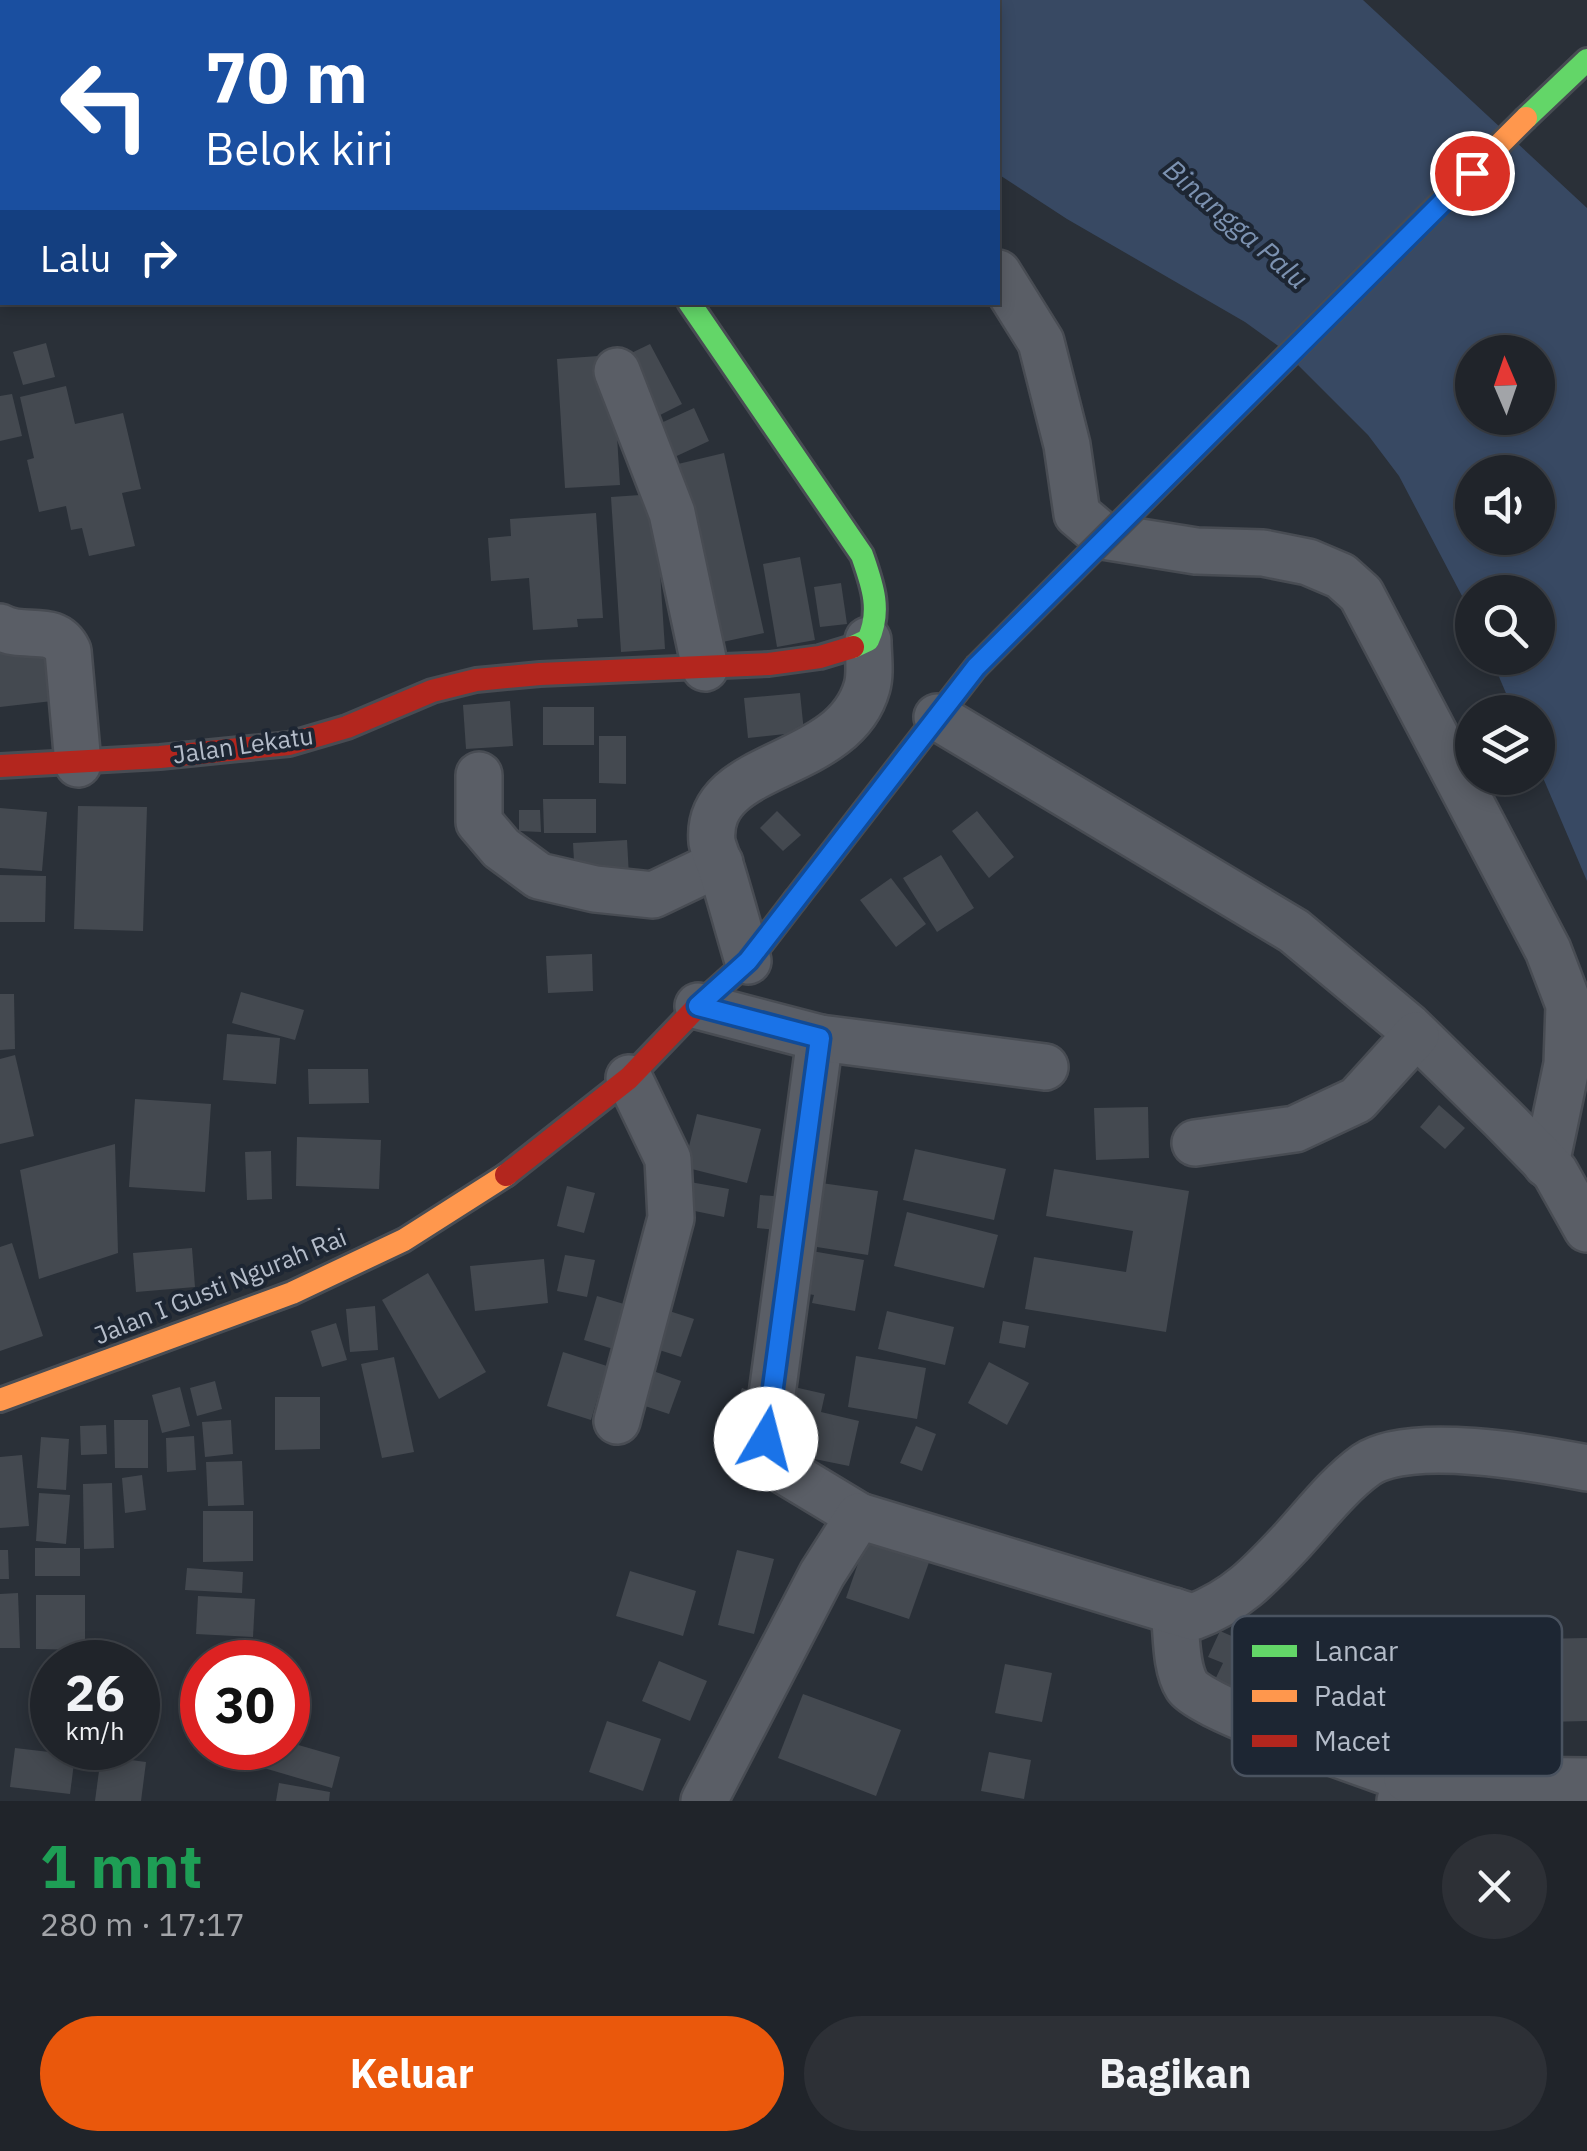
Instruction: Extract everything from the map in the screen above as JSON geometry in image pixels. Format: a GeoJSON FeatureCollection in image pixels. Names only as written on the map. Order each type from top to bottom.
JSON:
{"type":"FeatureCollection","features":[{"type":"Feature","properties":{"kind":"main road","name":"Jalan I Gusti Ngurah Rai"},"geometry":{"type":"LineString","coordinates":[[0,1400],[292,1293],[404,1240],[511,1172],[628,1078],[748,961],[976,667],[1526,118],[1584,72]]}},
{"type":"Feature","properties":{"kind":"main road"},"geometry":{"type":"LineString","coordinates":[[691,305],[862,555],[876,594],[878,615],[868,640]]}},
{"type":"Feature","properties":{"kind":"main road","name":"Jalan Lekatu"},"geometry":{"type":"LineString","coordinates":[[0,766],[78,764],[243,750],[305,740],[345,728],[423,694],[470,680],[823,658],[868,640]]}},
{"type":"Feature","properties":{"kind":"street"},"geometry":{"type":"LineString","coordinates":[[1000,276],[1041,342],[1067,445],[1077,514],[1104,536],[1308,562],[1342,576],[1361,594],[1548,950],[1569,1005],[1567,1064],[1546,1164]]}},
{"type":"Feature","properties":{"kind":"street"},"geometry":{"type":"LineString","coordinates":[[617,371],[672,513],[706,668]]}},
{"type":"Feature","properties":{"kind":"street"},"geometry":{"type":"LineString","coordinates":[[0,627],[13,634],[48,633],[64,642],[78,764]]}},
{"type":"Feature","properties":{"kind":"street"},"geometry":{"type":"LineString","coordinates":[[748,961],[712,840],[717,814],[727,796],[745,779],[797,758],[848,724],[868,684],[868,640]]}},
{"type":"Feature","properties":{"kind":"street"},"geometry":{"type":"LineString","coordinates":[[936,716],[1294,931],[1416,1035],[1555,1172],[1587,1229]]}},
{"type":"Feature","properties":{"kind":"street"},"geometry":{"type":"LineString","coordinates":[[479,775],[480,822],[501,848],[539,876],[595,889],[653,895],[720,863]]}},
{"type":"Feature","properties":{"kind":"street"},"geometry":{"type":"LineString","coordinates":[[698,1006],[820,1038],[1045,1068]]}},
{"type":"Feature","properties":{"kind":"street"},"geometry":{"type":"LineString","coordinates":[[1195,1143],[1295,1129],[1357,1100],[1416,1035]]}},
{"type":"Feature","properties":{"kind":"street"},"geometry":{"type":"LineString","coordinates":[[820,1038],[766,1439],[778,1467],[859,1516],[1194,1616],[1222,1606],[1257,1578],[1363,1468],[1386,1456],[1419,1449],[1587,1468]]}},
{"type":"Feature","properties":{"kind":"street"},"geometry":{"type":"LineString","coordinates":[[617,1421],[671,1218],[668,1159],[628,1078]]}},
{"type":"Feature","properties":{"kind":"street"},"geometry":{"type":"LineString","coordinates":[[704,1801],[822,1574],[859,1516]]}},
{"type":"Feature","properties":{"kind":"street"},"geometry":{"type":"LineString","coordinates":[[1174,1610],[1185,1684],[1194,1695],[1232,1712]]}},
{"type":"Feature","properties":{"kind":"street"},"geometry":{"type":"LineString","coordinates":[[1373,1776],[1404,1790],[1587,1780]]}},
{"type":"Feature","properties":{"kind":"water","name":"Binangga Palu"},"geometry":{"type":"Polygon","coordinates":[[[1000,0],[1363,0],[1587,208],[1587,881],[1550,795],[1555,795],[1555,695],[1507,695],[1498,675],[1555,675],[1555,575],[1455,575],[1455,583],[1399,476],[1368,435],[1281,348],[1245,322],[1067,219],[1000,175],[1000,0]]]}},
{"type":"Feature","properties":{"kind":"building"},"geometry":{"type":"Polygon","coordinates":[[[46,343],[55,377],[23,385],[13,352],[46,343]]]}},
{"type":"Feature","properties":{"kind":"building"},"geometry":{"type":"Polygon","coordinates":[[[650,344],[682,404],[652,419],[621,358],[650,344]]]}},
{"type":"Feature","properties":{"kind":"building"},"geometry":{"type":"Polygon","coordinates":[[[612,355],[620,485],[565,488],[557,359],[612,355]]]}},
{"type":"Feature","properties":{"kind":"building"},"geometry":{"type":"Polygon","coordinates":[[[66,386],[75,424],[123,413],[141,489],[122,493],[135,546],[89,556],[82,528],[71,530],[66,506],[39,512],[27,460],[34,458],[20,397],[66,386]]]}},
{"type":"Feature","properties":{"kind":"building"},"geometry":{"type":"Polygon","coordinates":[[[12,394],[22,436],[0,441],[0,396],[12,394]]]}},
{"type":"Feature","properties":{"kind":"building"},"geometry":{"type":"Polygon","coordinates":[[[694,408],[709,441],[666,461],[650,428],[694,408]]]}},
{"type":"Feature","properties":{"kind":"building"},"geometry":{"type":"Polygon","coordinates":[[[724,453],[764,633],[718,643],[678,464],[724,453]]]}},
{"type":"Feature","properties":{"kind":"building"},"geometry":{"type":"Polygon","coordinates":[[[655,494],[665,649],[621,652],[611,497],[655,494]]]}},
{"type":"Feature","properties":{"kind":"building"},"geometry":{"type":"Polygon","coordinates":[[[596,513],[603,618],[577,619],[578,627],[533,630],[529,578],[491,581],[488,538],[511,536],[510,519],[596,513]]]}},
{"type":"Feature","properties":{"kind":"building"},"geometry":{"type":"Polygon","coordinates":[[[800,557],[815,640],[777,647],[763,564],[800,557]]]}},
{"type":"Feature","properties":{"kind":"building"},"geometry":{"type":"Polygon","coordinates":[[[841,583],[847,624],[820,627],[814,587],[841,583]]]}},
{"type":"Feature","properties":{"kind":"building"},"geometry":{"type":"Polygon","coordinates":[[[54,642],[61,700],[0,707],[0,648],[54,642]]]}},
{"type":"Feature","properties":{"kind":"building"},"geometry":{"type":"Polygon","coordinates":[[[800,693],[804,732],[748,738],[744,698],[800,693]]]}},
{"type":"Feature","properties":{"kind":"building"},"geometry":{"type":"Polygon","coordinates":[[[510,701],[513,746],[466,749],[463,705],[510,701]]]}},
{"type":"Feature","properties":{"kind":"building"},"geometry":{"type":"Polygon","coordinates":[[[543,707],[594,707],[594,745],[543,745],[543,707]]]}},
{"type":"Feature","properties":{"kind":"building"},"geometry":{"type":"Polygon","coordinates":[[[599,736],[626,736],[626,784],[599,783],[599,736]]]}},
{"type":"Feature","properties":{"kind":"building"},"geometry":{"type":"Polygon","coordinates":[[[543,799],[596,799],[596,833],[544,833],[543,799]]]}},
{"type":"Feature","properties":{"kind":"building"},"geometry":{"type":"Polygon","coordinates":[[[78,806],[147,807],[143,931],[74,929],[78,806]]]}},
{"type":"Feature","properties":{"kind":"building"},"geometry":{"type":"Polygon","coordinates":[[[0,808],[47,812],[42,871],[0,868],[0,808]]]}},
{"type":"Feature","properties":{"kind":"building"},"geometry":{"type":"Polygon","coordinates":[[[519,810],[540,810],[541,832],[519,831],[519,810]]]}},
{"type":"Feature","properties":{"kind":"building"},"geometry":{"type":"Polygon","coordinates":[[[777,811],[801,835],[783,851],[760,828],[777,811]]]}},
{"type":"Feature","properties":{"kind":"building"},"geometry":{"type":"Polygon","coordinates":[[[977,811],[1014,857],[989,878],[952,831],[977,811]]]}},
{"type":"Feature","properties":{"kind":"building"},"geometry":{"type":"Polygon","coordinates":[[[627,840],[629,876],[575,879],[573,843],[627,840]]]}},
{"type":"Feature","properties":{"kind":"building"},"geometry":{"type":"Polygon","coordinates":[[[941,855],[974,908],[937,932],[903,878],[941,855]]]}},
{"type":"Feature","properties":{"kind":"building"},"geometry":{"type":"Polygon","coordinates":[[[0,875],[46,876],[45,922],[0,922],[0,875]]]}},
{"type":"Feature","properties":{"kind":"building"},"geometry":{"type":"Polygon","coordinates":[[[891,878],[926,924],[896,947],[860,900],[891,878]]]}},
{"type":"Feature","properties":{"kind":"building"},"geometry":{"type":"Polygon","coordinates":[[[592,954],[593,991],[548,993],[546,956],[592,954]]]}},
{"type":"Feature","properties":{"kind":"building"},"geometry":{"type":"Polygon","coordinates":[[[241,992],[304,1010],[295,1040],[232,1023],[241,992]]]}},
{"type":"Feature","properties":{"kind":"building"},"geometry":{"type":"Polygon","coordinates":[[[0,994],[14,994],[15,1049],[0,1050],[0,994]]]}},
{"type":"Feature","properties":{"kind":"building"},"geometry":{"type":"Polygon","coordinates":[[[227,1034],[280,1038],[276,1084],[223,1080],[227,1034]]]}},
{"type":"Feature","properties":{"kind":"building"},"geometry":{"type":"Polygon","coordinates":[[[15,1055],[34,1136],[0,1144],[0,1059],[15,1055]]]}},
{"type":"Feature","properties":{"kind":"building"},"geometry":{"type":"Polygon","coordinates":[[[308,1069],[368,1069],[369,1103],[309,1104],[308,1069]]]}},
{"type":"Feature","properties":{"kind":"building"},"geometry":{"type":"Polygon","coordinates":[[[135,1099],[211,1104],[205,1192],[129,1187],[135,1099]]]}},
{"type":"Feature","properties":{"kind":"building"},"geometry":{"type":"Polygon","coordinates":[[[1439,1105],[1465,1128],[1445,1149],[1420,1127],[1439,1105]]]}},
{"type":"Feature","properties":{"kind":"building"},"geometry":{"type":"Polygon","coordinates":[[[1148,1107],[1149,1158],[1096,1160],[1094,1108],[1148,1107]]]}},
{"type":"Feature","properties":{"kind":"building"},"geometry":{"type":"Polygon","coordinates":[[[697,1114],[761,1129],[747,1183],[684,1167],[697,1114]]]}},
{"type":"Feature","properties":{"kind":"building"},"geometry":{"type":"Polygon","coordinates":[[[297,1137],[381,1140],[379,1189],[296,1186],[297,1137]]]}},
{"type":"Feature","properties":{"kind":"building"},"geometry":{"type":"Polygon","coordinates":[[[115,1144],[118,1253],[39,1279],[20,1170],[115,1144]]]}},
{"type":"Feature","properties":{"kind":"building"},"geometry":{"type":"Polygon","coordinates":[[[915,1149],[1006,1169],[994,1220],[903,1200],[915,1149]]]}},
{"type":"Feature","properties":{"kind":"building"},"geometry":{"type":"Polygon","coordinates":[[[271,1151],[272,1199],[247,1200],[245,1152],[271,1151]]]}},
{"type":"Feature","properties":{"kind":"building"},"geometry":{"type":"Polygon","coordinates":[[[1054,1169],[1189,1191],[1166,1332],[1025,1309],[1034,1257],[1126,1272],[1133,1231],[1046,1216],[1054,1169]]]}},
{"type":"Feature","properties":{"kind":"building"},"geometry":{"type":"Polygon","coordinates":[[[690,1182],[729,1189],[724,1217],[685,1209],[690,1182]]]}},
{"type":"Feature","properties":{"kind":"building"},"geometry":{"type":"Polygon","coordinates":[[[814,1182],[878,1191],[868,1255],[804,1245],[814,1182]]]}},
{"type":"Feature","properties":{"kind":"building"},"geometry":{"type":"Polygon","coordinates":[[[567,1186],[595,1193],[584,1233],[557,1226],[567,1186]]]}},
{"type":"Feature","properties":{"kind":"building"},"geometry":{"type":"Polygon","coordinates":[[[760,1195],[789,1197],[787,1231],[757,1228],[760,1195]]]}},
{"type":"Feature","properties":{"kind":"building"},"geometry":{"type":"Polygon","coordinates":[[[907,1212],[998,1235],[984,1288],[894,1266],[907,1212]]]}},
{"type":"Feature","properties":{"kind":"building"},"geometry":{"type":"Polygon","coordinates":[[[12,1243],[43,1336],[0,1351],[0,1247],[12,1243]]]}},
{"type":"Feature","properties":{"kind":"building"},"geometry":{"type":"Polygon","coordinates":[[[192,1248],[195,1287],[136,1292],[133,1253],[192,1248]]]}},
{"type":"Feature","properties":{"kind":"building"},"geometry":{"type":"Polygon","coordinates":[[[800,1249],[864,1260],[855,1311],[812,1303],[814,1295],[792,1291],[800,1249]]]}},
{"type":"Feature","properties":{"kind":"building"},"geometry":{"type":"Polygon","coordinates":[[[565,1255],[595,1260],[587,1297],[557,1291],[565,1255]]]}},
{"type":"Feature","properties":{"kind":"building"},"geometry":{"type":"Polygon","coordinates":[[[544,1259],[548,1303],[475,1311],[470,1266],[544,1259]]]}},
{"type":"Feature","properties":{"kind":"building"},"geometry":{"type":"Polygon","coordinates":[[[428,1273],[486,1372],[439,1399],[382,1300],[428,1273]]]}},
{"type":"Feature","properties":{"kind":"building"},"geometry":{"type":"Polygon","coordinates":[[[597,1296],[634,1307],[620,1351],[584,1340],[597,1296]]]}},
{"type":"Feature","properties":{"kind":"building"},"geometry":{"type":"Polygon","coordinates":[[[375,1306],[378,1350],[350,1352],[346,1309],[375,1306]]]}},
{"type":"Feature","properties":{"kind":"building"},"geometry":{"type":"Polygon","coordinates":[[[663,1309],[694,1319],[681,1357],[650,1347],[663,1309]]]}},
{"type":"Feature","properties":{"kind":"building"},"geometry":{"type":"Polygon","coordinates":[[[887,1311],[954,1327],[945,1365],[878,1349],[887,1311]]]}},
{"type":"Feature","properties":{"kind":"building"},"geometry":{"type":"Polygon","coordinates":[[[1003,1321],[1029,1326],[1025,1348],[999,1343],[1003,1321]]]}},
{"type":"Feature","properties":{"kind":"building"},"geometry":{"type":"Polygon","coordinates":[[[336,1323],[347,1360],[322,1367],[311,1331],[336,1323]]]}},
{"type":"Feature","properties":{"kind":"building"},"geometry":{"type":"Polygon","coordinates":[[[563,1352],[607,1366],[591,1420],[547,1406],[563,1352]]]}},
{"type":"Feature","properties":{"kind":"building"},"geometry":{"type":"Polygon","coordinates":[[[856,1356],[926,1368],[917,1419],[848,1407],[856,1356]]]}},
{"type":"Feature","properties":{"kind":"building"},"geometry":{"type":"Polygon","coordinates":[[[394,1357],[414,1452],[382,1458],[361,1364],[394,1357]]]}},
{"type":"Feature","properties":{"kind":"building"},"geometry":{"type":"Polygon","coordinates":[[[989,1362],[1029,1383],[1007,1425],[968,1403],[989,1362]]]}},
{"type":"Feature","properties":{"kind":"building"},"geometry":{"type":"Polygon","coordinates":[[[645,1368],[681,1381],[669,1414],[633,1402],[645,1368]]]}},
{"type":"Feature","properties":{"kind":"building"},"geometry":{"type":"Polygon","coordinates":[[[215,1381],[222,1409],[197,1416],[190,1388],[215,1381]]]}},
{"type":"Feature","properties":{"kind":"building"},"geometry":{"type":"Polygon","coordinates":[[[180,1387],[190,1426],[162,1433],[152,1395],[180,1387]]]}},
{"type":"Feature","properties":{"kind":"building"},"geometry":{"type":"Polygon","coordinates":[[[794,1387],[825,1394],[821,1412],[859,1421],[849,1466],[780,1452],[794,1387]]]}},
{"type":"Feature","properties":{"kind":"building"},"geometry":{"type":"Polygon","coordinates":[[[742,1388],[769,1398],[760,1420],[734,1410],[742,1388]]]}},
{"type":"Feature","properties":{"kind":"building"},"geometry":{"type":"Polygon","coordinates":[[[275,1397],[320,1397],[320,1449],[275,1450],[275,1397]]]}},
{"type":"Feature","properties":{"kind":"building"},"geometry":{"type":"Polygon","coordinates":[[[114,1420],[148,1420],[148,1468],[115,1468],[114,1420]]]}},
{"type":"Feature","properties":{"kind":"building"},"geometry":{"type":"Polygon","coordinates":[[[231,1420],[233,1454],[205,1457],[202,1422],[231,1420]]]}},
{"type":"Feature","properties":{"kind":"building"},"geometry":{"type":"Polygon","coordinates":[[[106,1425],[107,1454],[81,1455],[80,1426],[106,1425]]]}},
{"type":"Feature","properties":{"kind":"building"},"geometry":{"type":"Polygon","coordinates":[[[916,1426],[936,1434],[922,1471],[900,1463],[916,1426]]]}},
{"type":"Feature","properties":{"kind":"building"},"geometry":{"type":"Polygon","coordinates":[[[194,1436],[196,1470],[167,1472],[166,1438],[194,1436]]]}},
{"type":"Feature","properties":{"kind":"building"},"geometry":{"type":"Polygon","coordinates":[[[41,1437],[69,1439],[66,1490],[37,1488],[41,1437]]]}},
{"type":"Feature","properties":{"kind":"building"},"geometry":{"type":"Polygon","coordinates":[[[22,1455],[29,1526],[0,1528],[0,1457],[22,1455]]]}},
{"type":"Feature","properties":{"kind":"building"},"geometry":{"type":"Polygon","coordinates":[[[242,1461],[244,1505],[208,1506],[206,1462],[242,1461]]]}},
{"type":"Feature","properties":{"kind":"building"},"geometry":{"type":"Polygon","coordinates":[[[142,1475],[146,1510],[125,1513],[122,1478],[142,1475]]]}},
{"type":"Feature","properties":{"kind":"building"},"geometry":{"type":"Polygon","coordinates":[[[112,1483],[114,1548],[84,1549],[83,1484],[112,1483]]]}},
{"type":"Feature","properties":{"kind":"building"},"geometry":{"type":"Polygon","coordinates":[[[39,1493],[70,1495],[66,1544],[36,1541],[39,1493]]]}},
{"type":"Feature","properties":{"kind":"building"},"geometry":{"type":"Polygon","coordinates":[[[203,1511],[253,1511],[253,1561],[203,1562],[203,1511]]]}},
{"type":"Feature","properties":{"kind":"building"},"geometry":{"type":"Polygon","coordinates":[[[870,1529],[933,1551],[909,1619],[846,1598],[870,1529]]]}},
{"type":"Feature","properties":{"kind":"building"},"geometry":{"type":"Polygon","coordinates":[[[35,1548],[80,1548],[80,1576],[35,1576],[35,1548]]]}},
{"type":"Feature","properties":{"kind":"building"},"geometry":{"type":"Polygon","coordinates":[[[0,1550],[8,1550],[9,1579],[0,1579],[0,1550]]]}},
{"type":"Feature","properties":{"kind":"building"},"geometry":{"type":"Polygon","coordinates":[[[737,1550],[774,1559],[754,1634],[718,1625],[737,1550]]]}},
{"type":"Feature","properties":{"kind":"building"},"geometry":{"type":"Polygon","coordinates":[[[187,1568],[243,1572],[242,1593],[185,1590],[187,1568]]]}},
{"type":"Feature","properties":{"kind":"building"},"geometry":{"type":"Polygon","coordinates":[[[630,1571],[696,1591],[683,1636],[616,1616],[630,1571]]]}},
{"type":"Feature","properties":{"kind":"building"},"geometry":{"type":"Polygon","coordinates":[[[18,1593],[20,1648],[0,1648],[0,1594],[18,1593]]]}},
{"type":"Feature","properties":{"kind":"building"},"geometry":{"type":"Polygon","coordinates":[[[36,1595],[85,1595],[85,1640],[36,1640],[36,1595]]]}},
{"type":"Feature","properties":{"kind":"building"},"geometry":{"type":"Polygon","coordinates":[[[198,1596],[255,1599],[253,1637],[196,1634],[198,1596]]]}},
{"type":"Feature","properties":{"kind":"building"},"geometry":{"type":"Polygon","coordinates":[[[1220,1631],[1232,1636],[1232,1695],[1212,1686],[1223,1663],[1208,1657],[1220,1631]]]}},
{"type":"Feature","properties":{"kind":"building"},"geometry":{"type":"Polygon","coordinates":[[[1562,1638],[1587,1638],[1587,1721],[1562,1722],[1562,1638]]]}},
{"type":"Feature","properties":{"kind":"building"},"geometry":{"type":"Polygon","coordinates":[[[659,1661],[707,1681],[690,1721],[642,1701],[659,1661]]]}},
{"type":"Feature","properties":{"kind":"building"},"geometry":{"type":"Polygon","coordinates":[[[1005,1664],[1052,1673],[1042,1722],[995,1713],[1005,1664]]]}},
{"type":"Feature","properties":{"kind":"building"},"geometry":{"type":"Polygon","coordinates":[[[803,1694],[901,1730],[876,1796],[778,1758],[803,1694]]]}},
{"type":"Feature","properties":{"kind":"building"},"geometry":{"type":"Polygon","coordinates":[[[607,1721],[661,1739],[643,1791],[589,1772],[607,1721]]]}},
{"type":"Feature","properties":{"kind":"building"},"geometry":{"type":"Polygon","coordinates":[[[15,1748],[30,1750],[30,1770],[73,1770],[70,1794],[10,1787],[15,1748]]]}},
{"type":"Feature","properties":{"kind":"building"},"geometry":{"type":"Polygon","coordinates":[[[310,1748],[340,1757],[332,1788],[271,1770],[310,1770],[310,1748]]]}},
{"type":"Feature","properties":{"kind":"building"},"geometry":{"type":"Polygon","coordinates":[[[989,1752],[1031,1760],[1024,1799],[981,1791],[989,1752]]]}},
{"type":"Feature","properties":{"kind":"building"},"geometry":{"type":"Polygon","coordinates":[[[99,1770],[145,1770],[141,1801],[95,1801],[99,1770]]]}},
{"type":"Feature","properties":{"kind":"building"},"geometry":{"type":"Polygon","coordinates":[[[279,1783],[330,1792],[329,1801],[276,1801],[279,1783]]]}},
{"type":"Feature","properties":{"kind":"traffic: fast"},"geometry":{"type":"LineString","coordinates":[[1526,118],[1587,60]]}},
{"type":"Feature","properties":{"kind":"traffic: fast"},"geometry":{"type":"LineString","coordinates":[[691,305],[862,555],[875,608],[868,640],[853,647]]}},
{"type":"Feature","properties":{"kind":"traffic: fast"},"geometry":{"type":"LineString","coordinates":[[795,900],[976,667]]}},
{"type":"Feature","properties":{"kind":"traffic: slow"},"geometry":{"type":"LineString","coordinates":[[976,667],[1526,118]]}},
{"type":"Feature","properties":{"kind":"traffic: slow"},"geometry":{"type":"LineString","coordinates":[[0,1400],[292,1293],[404,1240],[506,1175]]}},
{"type":"Feature","properties":{"kind":"traffic: jam"},"geometry":{"type":"LineString","coordinates":[[0,766],[160,757],[289,744],[347,727],[432,691],[476,680],[769,664],[820,657],[853,647]]}},
{"type":"Feature","properties":{"kind":"traffic: jam"},"geometry":{"type":"LineString","coordinates":[[506,1175],[629,1078],[748,961],[795,900]]}},
{"type":"Feature","properties":{"kind":"route"},"geometry":{"type":"LineString","coordinates":[[766,1439],[820,1038],[698,1006],[748,961],[976,667],[1472,173]]}}]}
